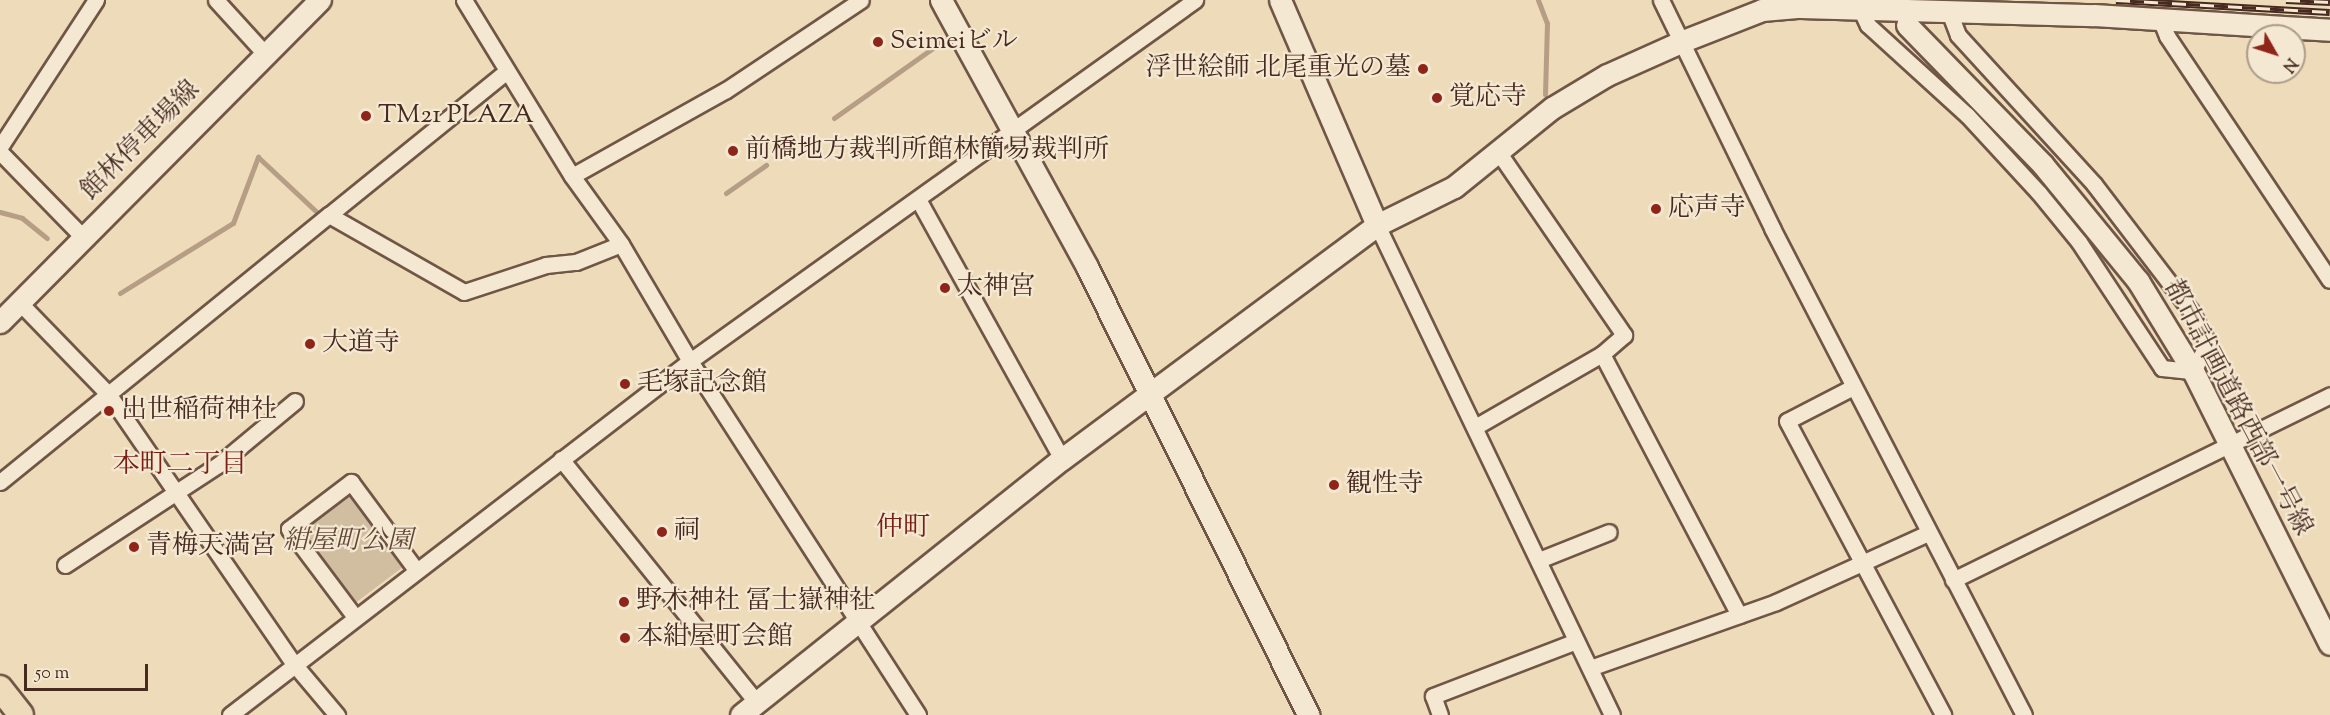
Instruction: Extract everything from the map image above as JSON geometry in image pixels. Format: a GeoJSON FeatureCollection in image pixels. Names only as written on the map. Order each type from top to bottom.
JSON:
{"type":"FeatureCollection","features":[{"type":"Feature","properties":{"kind":"main road"},"geometry":{"type":"LineString","coordinates":[[0,688],[21,715]]}},
{"type":"Feature","properties":{"kind":"street"},"geometry":{"type":"LineString","coordinates":[[0,147],[96,0]]}},
{"type":"Feature","properties":{"kind":"street"},"geometry":{"type":"LineString","coordinates":[[216,0],[266,55]]}},
{"type":"Feature","properties":{"kind":"street","name":"館林停車場線"},"geometry":{"type":"LineString","coordinates":[[0,321],[320,0]]}},
{"type":"Feature","properties":{"kind":"street"},"geometry":{"type":"LineString","coordinates":[[464,0],[572,176],[621,244],[690,361],[860,621],[918,715]]}},
{"type":"Feature","properties":{"kind":"street"},"geometry":{"type":"LineString","coordinates":[[572,176],[726,90],[861,0]]}},
{"type":"Feature","properties":{"kind":"street"},"geometry":{"type":"LineString","coordinates":[[941,0],[1087,267],[1308,715]]}},
{"type":"Feature","properties":{"kind":"street"},"geometry":{"type":"LineString","coordinates":[[230,715],[690,361],[919,201],[1013,129],[1195,0]]}},
{"type":"Feature","properties":{"kind":"street"},"geometry":{"type":"LineString","coordinates":[[1280,0],[1377,225],[1612,715]]}},
{"type":"Feature","properties":{"kind":"street"},"geometry":{"type":"LineString","coordinates":[[1661,0],[1852,387],[2024,715]]}},
{"type":"Feature","properties":{"kind":"street"},"geometry":{"type":"LineString","coordinates":[[1859,6],[1868,24],[1968,115],[2039,193],[2079,242],[2162,368],[2193,371],[2208,343],[2191,311],[2094,184],[1958,35],[1948,9]]}},
{"type":"Feature","properties":{"kind":"street"},"geometry":{"type":"LineString","coordinates":[[561,459],[749,709],[1062,459],[1377,225],[1454,187],[1552,108],[1607,75],[1683,42],[1762,9],[1859,6],[1948,9],[2094,8],[2161,21],[2330,30]]}},
{"type":"Feature","properties":{"kind":"street"},"geometry":{"type":"LineString","coordinates":[[2161,21],[2167,36],[2330,280]]}},
{"type":"Feature","properties":{"kind":"street","name":"都市計画道路西部一号線"},"geometry":{"type":"LineString","coordinates":[[1906,25],[2001,118],[2080,207],[2138,281],[2193,371],[2330,644]]}},
{"type":"Feature","properties":{"kind":"street"},"geometry":{"type":"LineString","coordinates":[[0,482],[507,71]]}},
{"type":"Feature","properties":{"kind":"street"},"geometry":{"type":"LineString","coordinates":[[0,152],[83,237]]}},
{"type":"Feature","properties":{"kind":"street"},"geometry":{"type":"LineString","coordinates":[[1475,427],[1602,354],[1624,336],[1499,153]]}},
{"type":"Feature","properties":{"kind":"street"},"geometry":{"type":"LineString","coordinates":[[919,201],[1062,459]]}},
{"type":"Feature","properties":{"kind":"street"},"geometry":{"type":"LineString","coordinates":[[329,215],[464,292],[546,265],[576,262],[621,244]]}},
{"type":"Feature","properties":{"kind":"street"},"geometry":{"type":"LineString","coordinates":[[19,302],[109,395],[294,664],[337,715]]}},
{"type":"Feature","properties":{"kind":"street"},"geometry":{"type":"LineString","coordinates":[[1602,354],[1738,615]]}},
{"type":"Feature","properties":{"kind":"street"},"geometry":{"type":"LineString","coordinates":[[1852,387],[1787,421],[1943,715]]}},
{"type":"Feature","properties":{"kind":"street"},"geometry":{"type":"LineString","coordinates":[[1953,580],[2330,395]]}},
{"type":"Feature","properties":{"kind":"street"},"geometry":{"type":"LineString","coordinates":[[65,565],[176,493],[295,401]]}},
{"type":"Feature","properties":{"kind":"street"},"geometry":{"type":"LineString","coordinates":[[355,617],[289,530],[351,482],[416,570]]}},
{"type":"Feature","properties":{"kind":"street"},"geometry":{"type":"LineString","coordinates":[[1539,560],[1609,532]]}},
{"type":"Feature","properties":{"kind":"street"},"geometry":{"type":"LineString","coordinates":[[1590,668],[1776,602],[1928,533]]}},
{"type":"Feature","properties":{"kind":"street"},"geometry":{"type":"LineString","coordinates":[[1440,715],[1433,696],[1576,641]]}},
{"type":"Feature","properties":{"kind":"green space","name":"紺屋町公園"},"geometry":{"type":"Polygon","coordinates":[[[350,488],[407,564],[351,606],[294,530],[350,488]]]}},
{"type":"Feature","properties":{"kind":"waterway"},"geometry":{"type":"LineString","coordinates":[[1538,0],[1547,23],[1545,94]]}},
{"type":"Feature","properties":{"kind":"waterway"},"geometry":{"type":"LineString","coordinates":[[834,118],[944,40]]}},
{"type":"Feature","properties":{"kind":"waterway"},"geometry":{"type":"LineString","coordinates":[[120,293],[233,223],[258,157],[319,214]]}},
{"type":"Feature","properties":{"kind":"waterway"},"geometry":{"type":"LineString","coordinates":[[726,193],[766,165]]}},
{"type":"Feature","properties":{"kind":"waterway"},"geometry":{"type":"LineString","coordinates":[[0,212],[22,218],[47,238]]}},
{"type":"Feature","properties":{"kind":"railway"},"geometry":{"type":"LineString","coordinates":[[2116,0],[2330,12]]}},
{"type":"Feature","properties":{"kind":"railway"},"geometry":{"type":"LineString","coordinates":[[2286,0],[2330,2]]}},
{"type":"Feature","properties":{"kind":"place","name":"Seimeiビル"},"geometry":{"type":"Point","coordinates":[878,42]}},
{"type":"Feature","properties":{"kind":"place","name":"浮世絵師 北尾重光の墓"},"geometry":{"type":"Point","coordinates":[1423,69]}},
{"type":"Feature","properties":{"kind":"place","name":"覚応寺"},"geometry":{"type":"Point","coordinates":[1437,98]}},
{"type":"Feature","properties":{"kind":"place","name":"TM21 PLAZA"},"geometry":{"type":"Point","coordinates":[366,116]}},
{"type":"Feature","properties":{"kind":"place","name":"前橋地方裁判所館林簡易裁判所"},"geometry":{"type":"Point","coordinates":[733,151]}},
{"type":"Feature","properties":{"kind":"place","name":"応声寺"},"geometry":{"type":"Point","coordinates":[1656,209]}},
{"type":"Feature","properties":{"kind":"place","name":"太神宮"},"geometry":{"type":"Point","coordinates":[945,288]}},
{"type":"Feature","properties":{"kind":"place","name":"大道寺"},"geometry":{"type":"Point","coordinates":[310,344]}},
{"type":"Feature","properties":{"kind":"place","name":"毛塚記念館"},"geometry":{"type":"Point","coordinates":[625,384]}},
{"type":"Feature","properties":{"kind":"place","name":"出世稲荷神社"},"geometry":{"type":"Point","coordinates":[109,411]}},
{"type":"Feature","properties":{"kind":"place","name":"観性寺"},"geometry":{"type":"Point","coordinates":[1334,485]}},
{"type":"Feature","properties":{"kind":"place","name":"祠"},"geometry":{"type":"Point","coordinates":[662,532]}},
{"type":"Feature","properties":{"kind":"place","name":"青梅天満宮"},"geometry":{"type":"Point","coordinates":[134,547]}},
{"type":"Feature","properties":{"kind":"place","name":"野木神社 冨士嶽神社"},"geometry":{"type":"Point","coordinates":[624,602]}},
{"type":"Feature","properties":{"kind":"place","name":"本紺屋町会館"},"geometry":{"type":"Point","coordinates":[625,638]}},
{"type":"Feature","properties":{"kind":"district","name":"本町二丁目"},"geometry":{"type":"Point","coordinates":[180,466]}},
{"type":"Feature","properties":{"kind":"district","name":"仲町"},"geometry":{"type":"Point","coordinates":[903,529]}}]}
